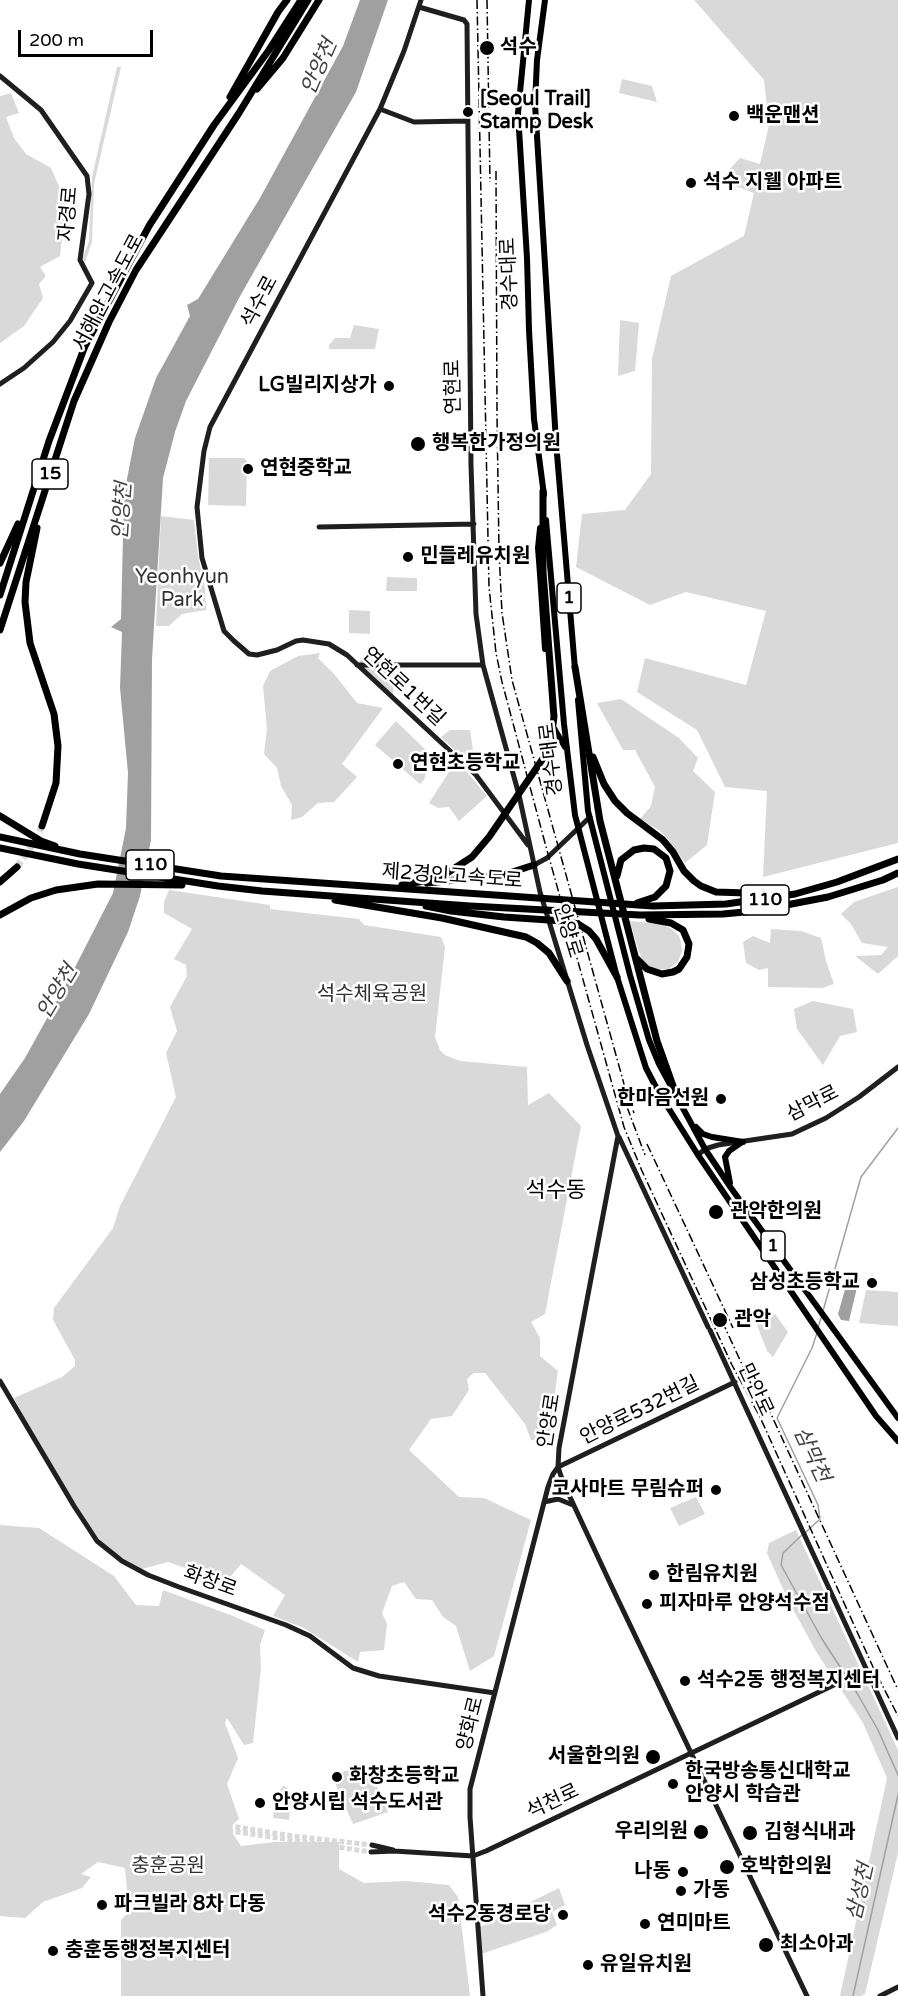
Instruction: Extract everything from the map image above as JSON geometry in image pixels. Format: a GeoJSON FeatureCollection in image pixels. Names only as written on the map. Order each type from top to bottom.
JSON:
{"type":"FeatureCollection","features":[{"type":"Feature","properties":{"kind":"highway"},"geometry":{"type":"LineString","coordinates":[[214,125],[283,0]]}},
{"type":"Feature","properties":{"kind":"highway"},"geometry":{"type":"LineString","coordinates":[[278,12],[287,0]]}},
{"type":"Feature","properties":{"kind":"highway","name":"서해안고속도로"},"geometry":{"type":"LineString","coordinates":[[0,630],[74,401],[109,322],[136,270],[238,113],[301,0]]}},
{"type":"Feature","properties":{"kind":"highway","name":"서해안고속도로"},"geometry":{"type":"LineString","coordinates":[[0,595],[60,409],[85,346],[99,318],[149,226],[214,125],[272,51],[308,0]]}},
{"type":"Feature","properties":{"kind":"highway"},"geometry":{"type":"LineString","coordinates":[[238,113],[283,58],[319,0]]}},
{"type":"Feature","properties":{"kind":"highway"},"geometry":{"type":"LineString","coordinates":[[402,885],[430,879],[456,869],[472,857],[485,843],[544,757],[552,738],[554,725],[543,572],[543,491]]}},
{"type":"Feature","properties":{"kind":"highway"},"geometry":{"type":"LineString","coordinates":[[0,563],[30,500]]}},
{"type":"Feature","properties":{"kind":"highway"},"geometry":{"type":"LineString","coordinates":[[42,501],[26,582],[25,602],[30,643],[54,714],[58,738],[56,783],[42,826]]}},
{"type":"Feature","properties":{"kind":"highway"},"geometry":{"type":"LineString","coordinates":[[575,667],[600,821],[657,1041],[678,1100]]}},
{"type":"Feature","properties":{"kind":"highway"},"geometry":{"type":"LineString","coordinates":[[585,726],[595,762],[609,793],[620,807],[663,840],[684,871],[694,881],[716,892],[795,894]]}},
{"type":"Feature","properties":{"kind":"highway"},"geometry":{"type":"LineString","coordinates":[[0,816],[41,841],[80,854]]}},
{"type":"Feature","properties":{"kind":"highway","name":"제2경인고속도로"},"geometry":{"type":"LineString","coordinates":[[1,837],[80,854],[220,876],[626,905],[689,906],[762,900],[795,894],[837,882],[898,859]]}},
{"type":"Feature","properties":{"kind":"highway","name":"제2경인고속도로"},"geometry":{"type":"LineString","coordinates":[[0,848],[78,864],[218,886],[306,895],[628,915],[678,916],[755,910],[828,897],[898,873]]}},
{"type":"Feature","properties":{"kind":"highway"},"geometry":{"type":"LineString","coordinates":[[618,890],[619,863],[629,852],[650,848],[661,853],[668,861],[670,875],[663,890],[648,900],[626,905]]}},
{"type":"Feature","properties":{"kind":"highway"},"geometry":{"type":"LineString","coordinates":[[352,886],[402,885],[484,878],[503,875],[534,865]]}},
{"type":"Feature","properties":{"kind":"highway"},"geometry":{"type":"LineString","coordinates":[[0,882],[17,867]]}},
{"type":"Feature","properties":{"kind":"highway"},"geometry":{"type":"LineString","coordinates":[[0,915],[31,898],[56,890],[98,884],[218,886]]}},
{"type":"Feature","properties":{"kind":"highway"},"geometry":{"type":"LineString","coordinates":[[306,895],[442,918],[526,937],[549,953],[567,981]]}},
{"type":"Feature","properties":{"kind":"highway"},"geometry":{"type":"LineString","coordinates":[[400,901],[451,912],[569,921],[578,924],[591,933],[600,944],[617,977]]}},
{"type":"Feature","properties":{"kind":"highway"},"geometry":{"type":"LineString","coordinates":[[628,915],[678,926],[686,935],[689,947],[682,966],[673,972],[662,974],[654,973],[644,967],[632,947]]}},
{"type":"Feature","properties":{"kind":"main road","name":"경수대로"},"geometry":{"type":"LineString","coordinates":[[529,0],[519,82],[518,134],[527,258],[534,419],[575,816],[617,977],[646,1068],[658,1093],[822,1338],[876,1416],[898,1441]]}},
{"type":"Feature","properties":{"kind":"main road","name":"경수대로"},"geometry":{"type":"LineString","coordinates":[[545,0],[536,81],[535,117],[552,379],[584,775],[590,817],[630,975],[649,1040],[667,1082],[705,1149],[731,1188],[898,1419]]}},
{"type":"Feature","properties":{"kind":"main road"},"geometry":{"type":"LineString","coordinates":[[543,491],[538,548],[551,723],[567,752]]}},
{"type":"Feature","properties":{"kind":"main road"},"geometry":{"type":"LineString","coordinates":[[692,1123],[703,1134],[742,1142]]}},
{"type":"Feature","properties":{"kind":"main road"},"geometry":{"type":"LineString","coordinates":[[731,1188],[725,1157],[729,1151],[742,1142]]}},
{"type":"Feature","properties":{"kind":"street","name":"석수로"},"geometry":{"type":"LineString","coordinates":[[224,631],[202,558],[197,507],[204,451],[210,428],[380,109],[404,51],[420,3]]}},
{"type":"Feature","properties":{"kind":"street","name":"연현로"},"geometry":{"type":"LineString","coordinates":[[420,3],[464,20],[467,24],[471,465],[477,614],[483,665],[519,795],[534,865]]}},
{"type":"Feature","properties":{"kind":"street","name":"자경로"},"geometry":{"type":"LineString","coordinates":[[0,76],[40,110],[87,176],[89,194],[80,260],[92,283],[70,321],[52,342],[24,368],[0,384]]}},
{"type":"Feature","properties":{"kind":"street"},"geometry":{"type":"LineString","coordinates":[[380,109],[414,122],[467,121]]}},
{"type":"Feature","properties":{"kind":"street"},"geometry":{"type":"LineString","coordinates":[[319,526],[474,524]]}},
{"type":"Feature","properties":{"kind":"street","name":"연현로1번길"},"geometry":{"type":"LineString","coordinates":[[224,631],[249,654],[264,654],[303,640],[329,644],[347,655],[476,775],[530,849]]}},
{"type":"Feature","properties":{"kind":"street"},"geometry":{"type":"LineString","coordinates":[[357,665],[483,665]]}},
{"type":"Feature","properties":{"kind":"street"},"geometry":{"type":"LineString","coordinates":[[502,810],[519,795]]}},
{"type":"Feature","properties":{"kind":"street"},"geometry":{"type":"LineString","coordinates":[[534,865],[548,858],[590,817]]}},
{"type":"Feature","properties":{"kind":"street"},"geometry":{"type":"LineString","coordinates":[[530,849],[548,858]]}},
{"type":"Feature","properties":{"kind":"street","name":"안양로"},"geometry":{"type":"LineString","coordinates":[[534,865],[567,981],[618,1136],[561,1438],[558,1467],[574,1506],[807,1996]]}},
{"type":"Feature","properties":{"kind":"street","name":"삼막로"},"geometry":{"type":"LineString","coordinates":[[698,1155],[705,1149],[792,1134],[826,1118],[859,1097],[898,1067]]}},
{"type":"Feature","properties":{"kind":"street","name":"만안로"},"geometry":{"type":"LineString","coordinates":[[618,1136],[735,1382],[898,1738]]}},
{"type":"Feature","properties":{"kind":"street","name":"화창로"},"geometry":{"type":"LineString","coordinates":[[0,1381],[74,1506],[98,1541],[122,1561],[148,1575],[286,1625],[310,1636],[353,1668],[379,1676],[495,1693]]}},
{"type":"Feature","properties":{"kind":"street","name":"안양로532번길"},"geometry":{"type":"LineString","coordinates":[[558,1467],[735,1382]]}},
{"type":"Feature","properties":{"kind":"street","name":"양화로"},"geometry":{"type":"LineString","coordinates":[[483,1996],[470,1789],[544,1502],[553,1474],[558,1467]]}},
{"type":"Feature","properties":{"kind":"street"},"geometry":{"type":"LineString","coordinates":[[544,1502],[558,1498],[574,1506]]}},
{"type":"Feature","properties":{"kind":"street","name":"석천로"},"geometry":{"type":"LineString","coordinates":[[371,1852],[394,1851],[473,1856],[836,1684]]}},
{"type":"Feature","properties":{"kind":"street"},"geometry":{"type":"LineString","coordinates":[[372,1845],[394,1851]]}},
{"type":"Feature","properties":{"kind":"street"},"geometry":{"type":"LineString","coordinates":[[880,1996],[898,1987]]}},
{"type":"Feature","properties":{"kind":"green space"},"geometry":{"type":"Polygon","coordinates":[[[694,0],[898,0],[898,843],[763,877],[767,791],[725,787],[697,730],[637,692],[645,658],[746,685],[766,611],[686,592],[650,605],[576,567],[582,514],[625,510],[651,474],[652,359],[671,276],[744,236],[754,193],[730,184],[728,171],[740,158],[760,164],[769,125],[764,80],[694,0]]]}},
{"type":"Feature","properties":{"kind":"green space"},"geometry":{"type":"Polygon","coordinates":[[[117,67],[121,67],[94,184],[92,242],[84,265],[83,257],[89,241],[92,177],[117,67]]]}},
{"type":"Feature","properties":{"kind":"green space"},"geometry":{"type":"Polygon","coordinates":[[[622,79],[652,86],[657,102],[619,93],[622,79]]]}},
{"type":"Feature","properties":{"kind":"green space"},"geometry":{"type":"Polygon","coordinates":[[[11,93],[19,113],[6,117],[14,138],[26,154],[51,168],[60,189],[67,194],[60,256],[40,267],[46,276],[39,284],[43,298],[24,326],[0,343],[0,96],[11,93]]]}},
{"type":"Feature","properties":{"kind":"green space"},"geometry":{"type":"Polygon","coordinates":[[[620,320],[639,323],[635,371],[618,376],[620,320]]]}},
{"type":"Feature","properties":{"kind":"green space"},"geometry":{"type":"Polygon","coordinates":[[[354,325],[379,329],[375,349],[329,349],[329,345],[335,338],[350,338],[354,325]]]}},
{"type":"Feature","properties":{"kind":"green space"},"geometry":{"type":"Polygon","coordinates":[[[209,458],[244,458],[247,461],[246,506],[208,505],[209,458]]]}},
{"type":"Feature","properties":{"kind":"green space","name":"Yeonhyun Park"},"geometry":{"type":"Polygon","coordinates":[[[161,516],[194,520],[198,556],[205,588],[206,610],[182,614],[169,626],[156,626],[161,516]]]}},
{"type":"Feature","properties":{"kind":"green space"},"geometry":{"type":"Polygon","coordinates":[[[387,577],[417,578],[417,591],[386,591],[387,577]]]}},
{"type":"Feature","properties":{"kind":"green space"},"geometry":{"type":"Polygon","coordinates":[[[349,610],[370,611],[370,634],[349,633],[349,610]]]}},
{"type":"Feature","properties":{"kind":"green space"},"geometry":{"type":"Polygon","coordinates":[[[320,653],[318,658],[357,703],[383,708],[342,764],[357,777],[334,802],[318,803],[302,817],[291,820],[292,805],[281,786],[277,768],[264,754],[267,729],[263,686],[270,671],[298,656],[320,653]]]}},
{"type":"Feature","properties":{"kind":"green space"},"geometry":{"type":"Polygon","coordinates":[[[363,657],[396,670],[392,699],[357,665],[363,657]]]}},
{"type":"Feature","properties":{"kind":"green space"},"geometry":{"type":"Polygon","coordinates":[[[621,699],[679,738],[698,758],[693,771],[715,792],[707,845],[685,863],[660,831],[640,819],[651,806],[655,787],[635,750],[623,750],[597,703],[621,699]]]}},
{"type":"Feature","properties":{"kind":"green space"},"geometry":{"type":"Polygon","coordinates":[[[396,721],[431,755],[424,780],[420,784],[375,745],[396,721]]]}},
{"type":"Feature","properties":{"kind":"green space"},"geometry":{"type":"Polygon","coordinates":[[[450,730],[470,730],[473,749],[462,757],[441,737],[450,730]]]}},
{"type":"Feature","properties":{"kind":"green space"},"geometry":{"type":"Polygon","coordinates":[[[454,764],[466,771],[487,796],[459,821],[449,807],[438,808],[429,803],[454,764]]]}},
{"type":"Feature","properties":{"kind":"green space"},"geometry":{"type":"Polygon","coordinates":[[[898,887],[898,956],[878,974],[855,956],[881,955],[888,947],[862,943],[851,924],[841,914],[854,902],[898,887]]]}},
{"type":"Feature","properties":{"kind":"green space","name":"석수체육공원"},"geometry":{"type":"Polygon","coordinates":[[[169,890],[270,905],[270,909],[359,919],[364,925],[441,937],[445,947],[435,1037],[440,1050],[445,1055],[460,1061],[527,1067],[528,1105],[549,1093],[581,1126],[545,1314],[531,1322],[540,1338],[540,1356],[558,1371],[548,1443],[531,1440],[525,1424],[485,1373],[474,1373],[467,1379],[469,1390],[452,1416],[431,1419],[409,1450],[459,1497],[484,1498],[531,1520],[494,1656],[470,1671],[456,1626],[443,1617],[432,1600],[416,1599],[404,1582],[392,1586],[382,1613],[387,1624],[384,1650],[360,1652],[358,1662],[304,1628],[273,1616],[285,1595],[241,1564],[226,1582],[168,1562],[142,1569],[114,1553],[99,1539],[79,1512],[14,1398],[62,1377],[75,1366],[75,1360],[53,1320],[54,1308],[113,1228],[120,1206],[176,1097],[166,1053],[177,1031],[170,1007],[187,976],[186,965],[174,959],[192,929],[164,913],[164,902],[169,890]]]}},
{"type":"Feature","properties":{"kind":"green space"},"geometry":{"type":"Polygon","coordinates":[[[630,921],[662,924],[672,929],[679,936],[681,943],[682,951],[678,962],[669,969],[649,966],[642,959],[630,921]]]}},
{"type":"Feature","properties":{"kind":"green space"},"geometry":{"type":"Polygon","coordinates":[[[771,929],[801,931],[821,938],[834,984],[822,988],[768,987],[768,968],[759,970],[746,963],[743,942],[753,936],[770,943],[771,929]]]}},
{"type":"Feature","properties":{"kind":"green space"},"geometry":{"type":"Polygon","coordinates":[[[813,1001],[853,1009],[857,1032],[840,1036],[823,1065],[797,1029],[794,1009],[813,1001]]]}},
{"type":"Feature","properties":{"kind":"green space"},"geometry":{"type":"Polygon","coordinates":[[[866,1290],[898,1292],[898,1326],[859,1323],[866,1290]]]}},
{"type":"Feature","properties":{"kind":"green space"},"geometry":{"type":"Polygon","coordinates":[[[775,1314],[788,1332],[773,1357],[767,1351],[757,1325],[775,1314]]]}},
{"type":"Feature","properties":{"kind":"green space"},"geometry":{"type":"Polygon","coordinates":[[[696,1497],[705,1514],[679,1526],[670,1508],[696,1497]]]}},
{"type":"Feature","properties":{"kind":"green space","name":"충훈공원"},"geometry":{"type":"Polygon","coordinates":[[[0,1525],[39,1528],[114,1576],[136,1605],[159,1606],[163,1590],[265,1630],[260,1645],[261,1669],[253,1743],[244,1745],[227,1718],[225,1723],[238,1758],[227,1784],[239,1819],[231,1826],[232,1832],[241,1846],[274,1842],[339,1842],[339,1869],[364,1883],[406,1881],[449,1885],[458,1897],[470,1996],[121,1996],[121,1920],[129,1912],[125,1868],[98,1862],[81,1874],[91,1877],[82,1888],[43,1902],[25,1918],[0,1916],[0,1525]]]}},
{"type":"Feature","properties":{"kind":"green space"},"geometry":{"type":"Polygon","coordinates":[[[796,1530],[898,1750],[898,1853],[865,1994],[861,1996],[840,1996],[887,1778],[863,1723],[817,1653],[788,1600],[767,1553],[769,1543],[796,1530]]]}},
{"type":"Feature","properties":{"kind":"green space"},"geometry":{"type":"Polygon","coordinates":[[[367,1763],[388,1812],[353,1824],[332,1776],[367,1763]]]}},
{"type":"Feature","properties":{"kind":"green space"},"geometry":{"type":"Polygon","coordinates":[[[283,1786],[292,1792],[289,1820],[273,1818],[276,1791],[283,1786]]]}},
{"type":"Feature","properties":{"kind":"green space"},"geometry":{"type":"Polygon","coordinates":[[[559,1888],[565,1905],[552,1912],[557,1925],[546,1932],[481,1954],[480,1927],[559,1888]]]}},
{"type":"Feature","properties":{"kind":"shaded area"},"geometry":{"type":"Polygon","coordinates":[[[360,0],[388,0],[356,92],[239,298],[186,401],[163,478],[152,659],[151,840],[140,896],[128,932],[89,1014],[24,1121],[0,1152],[0,1094],[25,1058],[113,893],[126,828],[128,773],[120,688],[122,632],[111,627],[121,619],[124,494],[135,438],[156,378],[190,316],[187,305],[198,299],[260,198],[343,46],[360,0]]]}},
{"type":"Feature","properties":{"kind":"shaded area"},"geometry":{"type":"Polygon","coordinates":[[[854,1274],[860,1275],[849,1321],[841,1320],[838,1314],[848,1279],[852,1279],[854,1274]]]}},
{"type":"Feature","properties":{"kind":"waterway","name":"삼막천"},"geometry":{"type":"LineString","coordinates":[[823,1311],[861,1177],[898,1128]]}},
{"type":"Feature","properties":{"kind":"waterway","name":"삼막천"},"geometry":{"type":"LineString","coordinates":[[818,1328],[822,1315]]}},
{"type":"Feature","properties":{"kind":"waterway","name":"삼막천"},"geometry":{"type":"LineString","coordinates":[[806,1532],[820,1519],[818,1505],[777,1418],[812,1348],[817,1333]]}},
{"type":"Feature","properties":{"kind":"waterway","name":"삼막천"},"geometry":{"type":"LineString","coordinates":[[802,1535],[783,1553],[781,1565],[822,1639],[878,1730],[898,1775]]}},
{"type":"Feature","properties":{"kind":"waterway","name":"삼성천"},"geometry":{"type":"LineString","coordinates":[[853,1996],[898,1795]]}},
{"type":"Feature","properties":{"kind":"tunnel"},"geometry":{"type":"LineString","coordinates":[[17,867],[42,826]]}},
{"type":"Feature","properties":{"kind":"tunnel"},"geometry":{"type":"LineString","coordinates":[[0,1780],[225,1825],[372,1845]]}},
{"type":"Feature","properties":{"kind":"tunnel"},"geometry":{"type":"LineString","coordinates":[[0,1786],[224,1830],[371,1852]]}},
{"type":"Feature","properties":{"kind":"railway"},"geometry":{"type":"LineString","coordinates":[[477,0],[489,587],[496,653],[502,682],[624,1127],[732,1365],[760,1417],[873,1667],[898,1716]]}},
{"type":"Feature","properties":{"kind":"railway"},"geometry":{"type":"LineString","coordinates":[[487,0],[490,182]]}},
{"type":"Feature","properties":{"kind":"railway"},"geometry":{"type":"LineString","coordinates":[[496,171],[497,415],[502,613],[512,680],[634,1113]]}},
{"type":"Feature","properties":{"kind":"railway"},"geometry":{"type":"LineString","coordinates":[[627,1107],[645,1155]]}},
{"type":"Feature","properties":{"kind":"railway"},"geometry":{"type":"LineString","coordinates":[[647,1144],[733,1328]]}},
{"type":"Feature","properties":{"kind":"railway"},"geometry":{"type":"LineString","coordinates":[[722,1321],[752,1386]]}},
{"type":"Feature","properties":{"kind":"railway"},"geometry":{"type":"LineString","coordinates":[[753,1375],[898,1690]]}},
{"type":"Feature","properties":{"kind":"place","name":"석수"},"geometry":{"type":"Point","coordinates":[487,48]}},
{"type":"Feature","properties":{"kind":"place","name":"[Seoul Trail] Stamp Desk"},"geometry":{"type":"Point","coordinates":[468,112]}},
{"type":"Feature","properties":{"kind":"place","name":"백운맨션"},"geometry":{"type":"Point","coordinates":[734,116]}},
{"type":"Feature","properties":{"kind":"place","name":"석수 지웰 아파트"},"geometry":{"type":"Point","coordinates":[691,183]}},
{"type":"Feature","properties":{"kind":"place","name":"LG빌리지상가"},"geometry":{"type":"Point","coordinates":[389,386]}},
{"type":"Feature","properties":{"kind":"place","name":"행복한가정의원"},"geometry":{"type":"Point","coordinates":[418,444]}},
{"type":"Feature","properties":{"kind":"place","name":"연현중학교"},"geometry":{"type":"Point","coordinates":[248,469]}},
{"type":"Feature","properties":{"kind":"place","name":"민들레유치원"},"geometry":{"type":"Point","coordinates":[408,557]}},
{"type":"Feature","properties":{"kind":"place","name":"연현초등학교"},"geometry":{"type":"Point","coordinates":[398,764]}},
{"type":"Feature","properties":{"kind":"place","name":"한마음선원"},"geometry":{"type":"Point","coordinates":[721,1099]}},
{"type":"Feature","properties":{"kind":"place","name":"관악한의원"},"geometry":{"type":"Point","coordinates":[716,1212]}},
{"type":"Feature","properties":{"kind":"place","name":"삼성초등학교"},"geometry":{"type":"Point","coordinates":[872,1283]}},
{"type":"Feature","properties":{"kind":"place","name":"관악"},"geometry":{"type":"Point","coordinates":[720,1320]}},
{"type":"Feature","properties":{"kind":"place","name":"코사마트 무림슈퍼"},"geometry":{"type":"Point","coordinates":[716,1490]}},
{"type":"Feature","properties":{"kind":"place","name":"한림유치원"},"geometry":{"type":"Point","coordinates":[654,1575]}},
{"type":"Feature","properties":{"kind":"place","name":"피자마루 안양석수점"},"geometry":{"type":"Point","coordinates":[647,1604]}},
{"type":"Feature","properties":{"kind":"place","name":"석수2동 행정복지센터"},"geometry":{"type":"Point","coordinates":[685,1681]}},
{"type":"Feature","properties":{"kind":"place","name":"서울한의원"},"geometry":{"type":"Point","coordinates":[653,1757]}},
{"type":"Feature","properties":{"kind":"place","name":"화창초등학교"},"geometry":{"type":"Point","coordinates":[337,1777]}},
{"type":"Feature","properties":{"kind":"place","name":"한국방송통신대학교 안양시 학습관"},"geometry":{"type":"Point","coordinates":[673,1784]}},
{"type":"Feature","properties":{"kind":"place","name":"안양시립 석수도서관"},"geometry":{"type":"Point","coordinates":[260,1803]}},
{"type":"Feature","properties":{"kind":"place","name":"우리의원"},"geometry":{"type":"Point","coordinates":[701,1832]}},
{"type":"Feature","properties":{"kind":"place","name":"김형식내과"},"geometry":{"type":"Point","coordinates":[750,1833]}},
{"type":"Feature","properties":{"kind":"place","name":"호박한의원"},"geometry":{"type":"Point","coordinates":[727,1867]}},
{"type":"Feature","properties":{"kind":"place","name":"나동"},"geometry":{"type":"Point","coordinates":[683,1872]}},
{"type":"Feature","properties":{"kind":"place","name":"가동"},"geometry":{"type":"Point","coordinates":[681,1891]}},
{"type":"Feature","properties":{"kind":"place","name":"파크빌라 8차 다동"},"geometry":{"type":"Point","coordinates":[102,1905]}},
{"type":"Feature","properties":{"kind":"place","name":"석수2동경로당"},"geometry":{"type":"Point","coordinates":[563,1915]}},
{"type":"Feature","properties":{"kind":"place","name":"연미마트"},"geometry":{"type":"Point","coordinates":[645,1924]}},
{"type":"Feature","properties":{"kind":"place","name":"최소아과"},"geometry":{"type":"Point","coordinates":[766,1945]}},
{"type":"Feature","properties":{"kind":"place","name":"충훈동행정복지센터"},"geometry":{"type":"Point","coordinates":[53,1951]}},
{"type":"Feature","properties":{"kind":"place","name":"유일유치원"},"geometry":{"type":"Point","coordinates":[588,1965]}},
{"type":"Feature","properties":{"kind":"district","name":"석수동"},"geometry":{"type":"Point","coordinates":[556,1191]}},
{"type":"Feature","properties":{"kind":"water label","name":"안양천"},"geometry":{"type":"Point","coordinates":[320,67]}},
{"type":"Feature","properties":{"kind":"water label","name":"안양천"},"geometry":{"type":"Point","coordinates":[123,511]}},
{"type":"Feature","properties":{"kind":"water label","name":"안양천"},"geometry":{"type":"Point","coordinates":[58,992]}}]}
